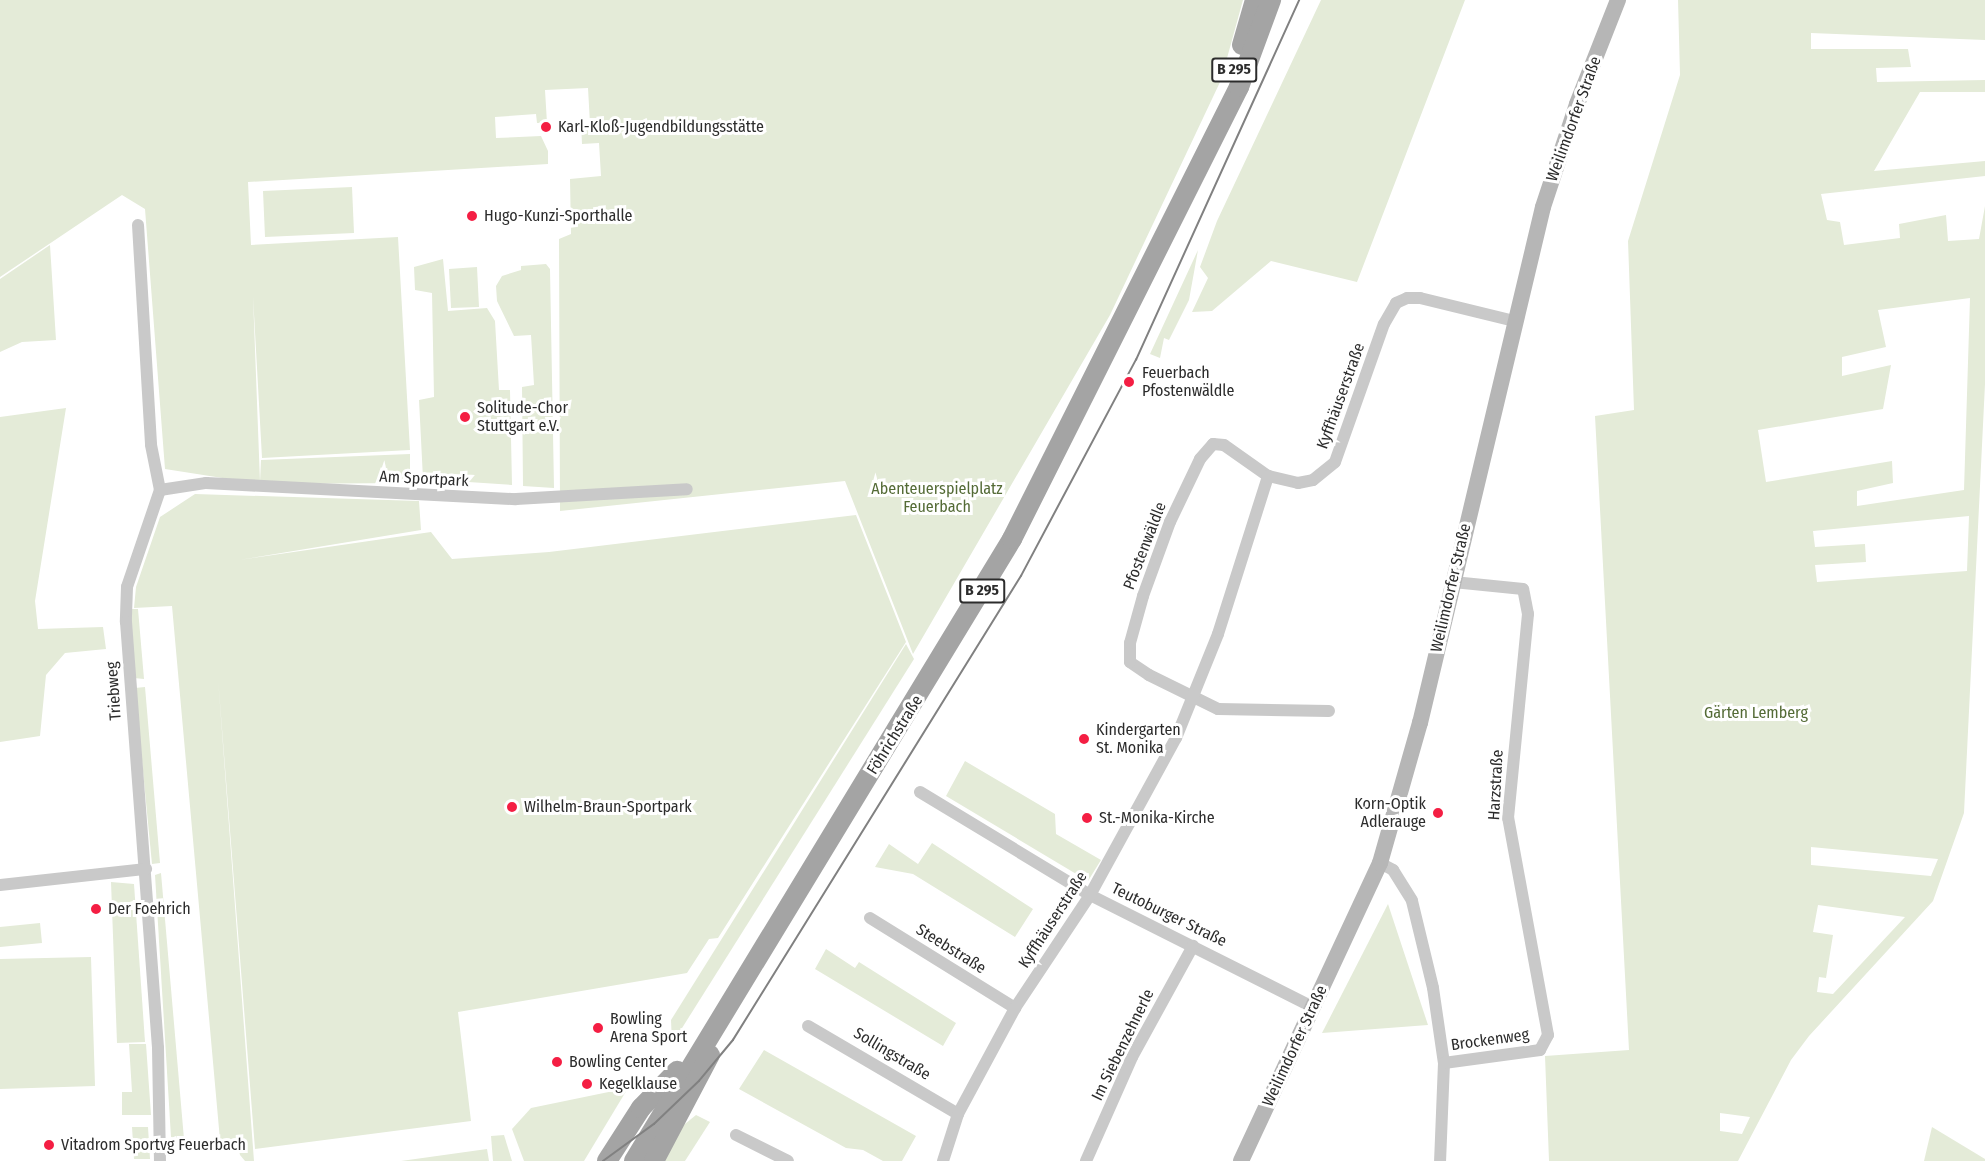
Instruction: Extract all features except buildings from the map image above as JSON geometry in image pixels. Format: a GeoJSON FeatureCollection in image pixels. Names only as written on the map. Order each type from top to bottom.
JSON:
{"type":"FeatureCollection","features":[{"type":"Feature","properties":{"kind":"main road","name":"B 295"},"geometry":{"type":"LineString","coordinates":[[1210,138],[1255,0]]}},
{"type":"Feature","properties":{"kind":"main road","name":"B 295"},"geometry":{"type":"LineString","coordinates":[[1210,138],[1239,87],[1271,0]]}},
{"type":"Feature","properties":{"kind":"main road","name":"Föhrichstraße"},"geometry":{"type":"LineString","coordinates":[[634,1161],[719,1018],[958,632],[1012,539],[1108,351],[1210,138]]}},
{"type":"Feature","properties":{"kind":"main road"},"geometry":{"type":"LineString","coordinates":[[654,1161],[710,1055],[719,1018]]}},
{"type":"Feature","properties":{"kind":"main road"},"geometry":{"type":"LineString","coordinates":[[607,1161],[641,1108],[702,1046]]}},
{"type":"Feature","properties":{"kind":"street","name":"Weilimdorfer Straße"},"geometry":{"type":"LineString","coordinates":[[1241,1161],[1380,863],[1420,723],[1543,207],[1577,104],[1618,0]]}},
{"type":"Feature","properties":{"kind":"street","name":"Triebweg"},"geometry":{"type":"LineString","coordinates":[[138,225],[149,422],[160,490],[127,587],[130,684],[158,1048],[160,1161]]}},
{"type":"Feature","properties":{"kind":"street","name":"Kyffhäuserstraße"},"geometry":{"type":"LineString","coordinates":[[943,1161],[958,1114],[1015,1008],[1090,895],[1176,738],[1218,634],[1268,476],[1298,483],[1313,480],[1335,462],[1384,324],[1396,303],[1407,298],[1420,298],[1514,321]]}},
{"type":"Feature","properties":{"kind":"street","name":"Pfostenwäldle"},"geometry":{"type":"LineString","coordinates":[[1192,697],[1130,662],[1130,643],[1143,596],[1170,522],[1205,451],[1213,444],[1224,445],[1268,476]]}},
{"type":"Feature","properties":{"kind":"street","name":"Am Sportpark"},"geometry":{"type":"LineString","coordinates":[[160,490],[206,483],[516,499],[687,489]]}},
{"type":"Feature","properties":{"kind":"street","name":"Harzstraße"},"geometry":{"type":"LineString","coordinates":[[1453,582],[1523,590],[1528,614],[1508,818],[1548,1035],[1540,1050]]}},
{"type":"Feature","properties":{"kind":"street"},"geometry":{"type":"LineString","coordinates":[[1192,697],[1218,709],[1329,711]]}},
{"type":"Feature","properties":{"kind":"street","name":"Teutoburger Straße"},"geometry":{"type":"LineString","coordinates":[[920,792],[1090,895],[1313,1007]]}},
{"type":"Feature","properties":{"kind":"street"},"geometry":{"type":"LineString","coordinates":[[1380,863],[1394,870],[1412,901],[1433,988],[1444,1063],[1440,1161]]}},
{"type":"Feature","properties":{"kind":"street"},"geometry":{"type":"LineString","coordinates":[[0,885],[146,869]]}},
{"type":"Feature","properties":{"kind":"street","name":"Steebstraße"},"geometry":{"type":"LineString","coordinates":[[870,918],[1015,1008]]}},
{"type":"Feature","properties":{"kind":"street","name":"Im Siebenzehnerle"},"geometry":{"type":"LineString","coordinates":[[1086,1161],[1132,1057],[1193,946]]}},
{"type":"Feature","properties":{"kind":"street","name":"Sollingstraße"},"geometry":{"type":"LineString","coordinates":[[807,1026],[958,1114]]}},
{"type":"Feature","properties":{"kind":"street","name":"Brockenweg"},"geometry":{"type":"LineString","coordinates":[[1444,1063],[1540,1050]]}},
{"type":"Feature","properties":{"kind":"street"},"geometry":{"type":"LineString","coordinates":[[736,1135],[788,1161]]}},
{"type":"Feature","properties":{"kind":"green space","name":"Abenteuerspielplatz Feuerbach"},"geometry":{"type":"Polygon","coordinates":[[[0,0],[1243,0],[1221,80],[1110,315],[913,654],[845,481],[560,511],[559,239],[571,234],[570,179],[601,176],[599,143],[582,144],[581,124],[590,124],[588,88],[545,90],[547,123],[537,123],[536,114],[495,117],[496,138],[541,136],[548,151],[548,164],[248,182],[251,245],[398,237],[410,450],[262,458],[253,296],[260,482],[261,460],[410,454],[410,483],[260,484],[165,469],[145,209],[122,195],[0,277],[0,0]]]}},
{"type":"Feature","properties":{"kind":"green space"},"geometry":{"type":"Polygon","coordinates":[[[1321,0],[1465,0],[1357,282],[1271,261],[1212,311],[1192,312],[1208,278],[1200,267],[1217,221],[1321,0]]]}},
{"type":"Feature","properties":{"kind":"green space","name":"Gärten Lemberg"},"geometry":{"type":"Polygon","coordinates":[[[1678,0],[1985,0],[1985,40],[1811,33],[1811,49],[1908,49],[1911,67],[1876,68],[1877,82],[1985,80],[1985,92],[1920,92],[1874,171],[1985,161],[1985,176],[1821,194],[1827,220],[1840,222],[1844,245],[1900,238],[1899,224],[1946,215],[1948,241],[1979,239],[1985,206],[1985,384],[1964,813],[1933,901],[1809,1036],[1791,1060],[1738,1161],[1549,1161],[1545,1056],[1629,1050],[1595,416],[1634,410],[1628,241],[1680,75],[1678,0]],[[1970,298],[1878,310],[1886,347],[1842,357],[1842,376],[1891,365],[1883,409],[1758,430],[1766,482],[1892,461],[1893,483],[1857,491],[1857,506],[1964,490],[1970,298]],[[1969,516],[1813,531],[1815,547],[1865,544],[1866,562],[1815,565],[1817,582],[1967,571],[1969,516]],[[1811,847],[1811,865],[1931,876],[1938,859],[1811,847]],[[1818,905],[1813,932],[1833,935],[1826,978],[1819,977],[1817,992],[1833,994],[1905,917],[1818,905]],[[1720,1113],[1720,1131],[1742,1134],[1750,1117],[1720,1113]]]}},
{"type":"Feature","properties":{"kind":"green space"},"geometry":{"type":"Polygon","coordinates":[[[352,187],[354,233],[265,237],[263,191],[352,187]]]}},
{"type":"Feature","properties":{"kind":"green space"},"geometry":{"type":"Polygon","coordinates":[[[50,245],[56,340],[22,342],[0,352],[0,279],[50,245]]]}},
{"type":"Feature","properties":{"kind":"green space"},"geometry":{"type":"Polygon","coordinates":[[[1198,250],[1189,300],[1169,340],[1164,338],[1160,358],[1150,354],[1198,250]]]}},
{"type":"Feature","properties":{"kind":"green space"},"geometry":{"type":"Polygon","coordinates":[[[443,259],[448,311],[487,308],[495,321],[499,390],[510,390],[512,485],[423,479],[419,400],[434,397],[432,293],[415,290],[414,267],[443,259]]]}},
{"type":"Feature","properties":{"kind":"green space"},"geometry":{"type":"Polygon","coordinates":[[[546,264],[550,269],[554,488],[523,486],[522,387],[534,385],[531,335],[514,336],[497,301],[496,286],[502,276],[521,270],[521,266],[546,264]]]}},
{"type":"Feature","properties":{"kind":"green space"},"geometry":{"type":"Polygon","coordinates":[[[477,267],[479,307],[451,308],[449,269],[477,267]]]}},
{"type":"Feature","properties":{"kind":"green space"},"geometry":{"type":"Polygon","coordinates":[[[66,408],[35,601],[38,629],[103,627],[106,649],[65,653],[46,675],[40,736],[0,742],[0,417],[66,408]]]}},
{"type":"Feature","properties":{"kind":"green space","name":"Wilhelm-Braun-Sportpark"},"geometry":{"type":"Polygon","coordinates":[[[195,494],[419,501],[421,530],[239,560],[431,532],[452,559],[549,552],[856,515],[906,642],[718,938],[709,939],[687,973],[458,1012],[471,1121],[255,1149],[218,678],[254,1161],[245,1161],[240,1155],[237,1142],[220,1140],[172,606],[134,608],[136,587],[160,517],[195,494]]]}},
{"type":"Feature","properties":{"kind":"green space"},"geometry":{"type":"Polygon","coordinates":[[[130,609],[138,609],[144,679],[134,678],[130,609]]]}},
{"type":"Feature","properties":{"kind":"green space"},"geometry":{"type":"Polygon","coordinates":[[[906,644],[914,659],[672,1044],[671,1020],[906,644]]]}},
{"type":"Feature","properties":{"kind":"green space"},"geometry":{"type":"Polygon","coordinates":[[[145,687],[160,863],[152,864],[135,688],[145,687]]]}},
{"type":"Feature","properties":{"kind":"green space"},"geometry":{"type":"Polygon","coordinates":[[[965,761],[1055,814],[1056,834],[1101,860],[1088,881],[946,796],[965,761]]]}},
{"type":"Feature","properties":{"kind":"green space"},"geometry":{"type":"Polygon","coordinates":[[[932,843],[1033,909],[1015,937],[913,874],[875,867],[889,844],[918,864],[932,843]]]}},
{"type":"Feature","properties":{"kind":"green space"},"geometry":{"type":"Polygon","coordinates":[[[161,873],[184,1139],[171,1137],[155,875],[161,873]]]}},
{"type":"Feature","properties":{"kind":"green space"},"geometry":{"type":"Polygon","coordinates":[[[111,882],[134,884],[145,1042],[117,1043],[111,882]]]}},
{"type":"Feature","properties":{"kind":"green space"},"geometry":{"type":"Polygon","coordinates":[[[1388,904],[1428,1025],[1322,1033],[1388,904]]]}},
{"type":"Feature","properties":{"kind":"green space"},"geometry":{"type":"Polygon","coordinates":[[[40,923],[42,943],[0,947],[0,927],[40,923]]]}},
{"type":"Feature","properties":{"kind":"green space"},"geometry":{"type":"Polygon","coordinates":[[[826,949],[855,968],[859,962],[956,1023],[943,1046],[815,969],[826,949]]]}},
{"type":"Feature","properties":{"kind":"green space"},"geometry":{"type":"Polygon","coordinates":[[[91,957],[95,1086],[0,1089],[0,959],[91,957]]]}},
{"type":"Feature","properties":{"kind":"green space"},"geometry":{"type":"Polygon","coordinates":[[[129,1044],[146,1044],[151,1115],[122,1115],[122,1092],[132,1092],[129,1044]]]}},
{"type":"Feature","properties":{"kind":"green space"},"geometry":{"type":"Polygon","coordinates":[[[764,1050],[916,1136],[902,1161],[883,1161],[863,1150],[846,1148],[739,1089],[764,1050]]]}},
{"type":"Feature","properties":{"kind":"green space"},"geometry":{"type":"Polygon","coordinates":[[[628,1088],[584,1161],[524,1161],[512,1129],[531,1108],[628,1088]]]}},
{"type":"Feature","properties":{"kind":"green space"},"geometry":{"type":"Polygon","coordinates":[[[696,1115],[710,1122],[685,1161],[662,1161],[680,1128],[696,1115]]]}},
{"type":"Feature","properties":{"kind":"green space"},"geometry":{"type":"Polygon","coordinates":[[[132,1127],[148,1127],[150,1159],[134,1159],[132,1127]]]}},
{"type":"Feature","properties":{"kind":"green space"},"geometry":{"type":"Polygon","coordinates":[[[1932,1127],[1985,1159],[1985,1161],[1924,1161],[1932,1127]]]}},
{"type":"Feature","properties":{"kind":"green space"},"geometry":{"type":"Polygon","coordinates":[[[504,1135],[512,1161],[493,1161],[491,1136],[504,1135]]]}},
{"type":"Feature","properties":{"kind":"green space"},"geometry":{"type":"Polygon","coordinates":[[[487,1149],[489,1161],[401,1161],[487,1149]]]}},
{"type":"Feature","properties":{"kind":"tram line"},"geometry":{"type":"LineString","coordinates":[[603,1161],[654,1124],[699,1081],[733,1040],[1021,576],[1136,360],[1299,0]]}},
{"type":"Feature","properties":{"kind":"place","name":"Karl-Kloß-Jugendbildungsstätte"},"geometry":{"type":"Point","coordinates":[546,127]}},
{"type":"Feature","properties":{"kind":"place","name":"Hugo-Kunzi-Sporthalle"},"geometry":{"type":"Point","coordinates":[472,216]}},
{"type":"Feature","properties":{"kind":"place","name":"Feuerbach Pfostenwäldle"},"geometry":{"type":"Point","coordinates":[1129,382]}},
{"type":"Feature","properties":{"kind":"place","name":"Solitude-Chor Stuttgart e.V."},"geometry":{"type":"Point","coordinates":[465,417]}},
{"type":"Feature","properties":{"kind":"place","name":"Kindergarten St. Monika"},"geometry":{"type":"Point","coordinates":[1084,739]}},
{"type":"Feature","properties":{"kind":"place","name":"Wilhelm-Braun-Sportpark"},"geometry":{"type":"Point","coordinates":[512,807]}},
{"type":"Feature","properties":{"kind":"place","name":"Korn-Optik Adlerauge"},"geometry":{"type":"Point","coordinates":[1438,813]}},
{"type":"Feature","properties":{"kind":"place","name":"St.-Monika-Kirche"},"geometry":{"type":"Point","coordinates":[1087,818]}},
{"type":"Feature","properties":{"kind":"place","name":"Der Foehrich"},"geometry":{"type":"Point","coordinates":[96,909]}},
{"type":"Feature","properties":{"kind":"place","name":"Bowling Arena Sport"},"geometry":{"type":"Point","coordinates":[598,1028]}},
{"type":"Feature","properties":{"kind":"place","name":"Bowling Center"},"geometry":{"type":"Point","coordinates":[557,1062]}},
{"type":"Feature","properties":{"kind":"place","name":"Kegelklause"},"geometry":{"type":"Point","coordinates":[587,1084]}},
{"type":"Feature","properties":{"kind":"place","name":"Vitadrom Sportvg Feuerbach"},"geometry":{"type":"Point","coordinates":[49,1145]}}]}
